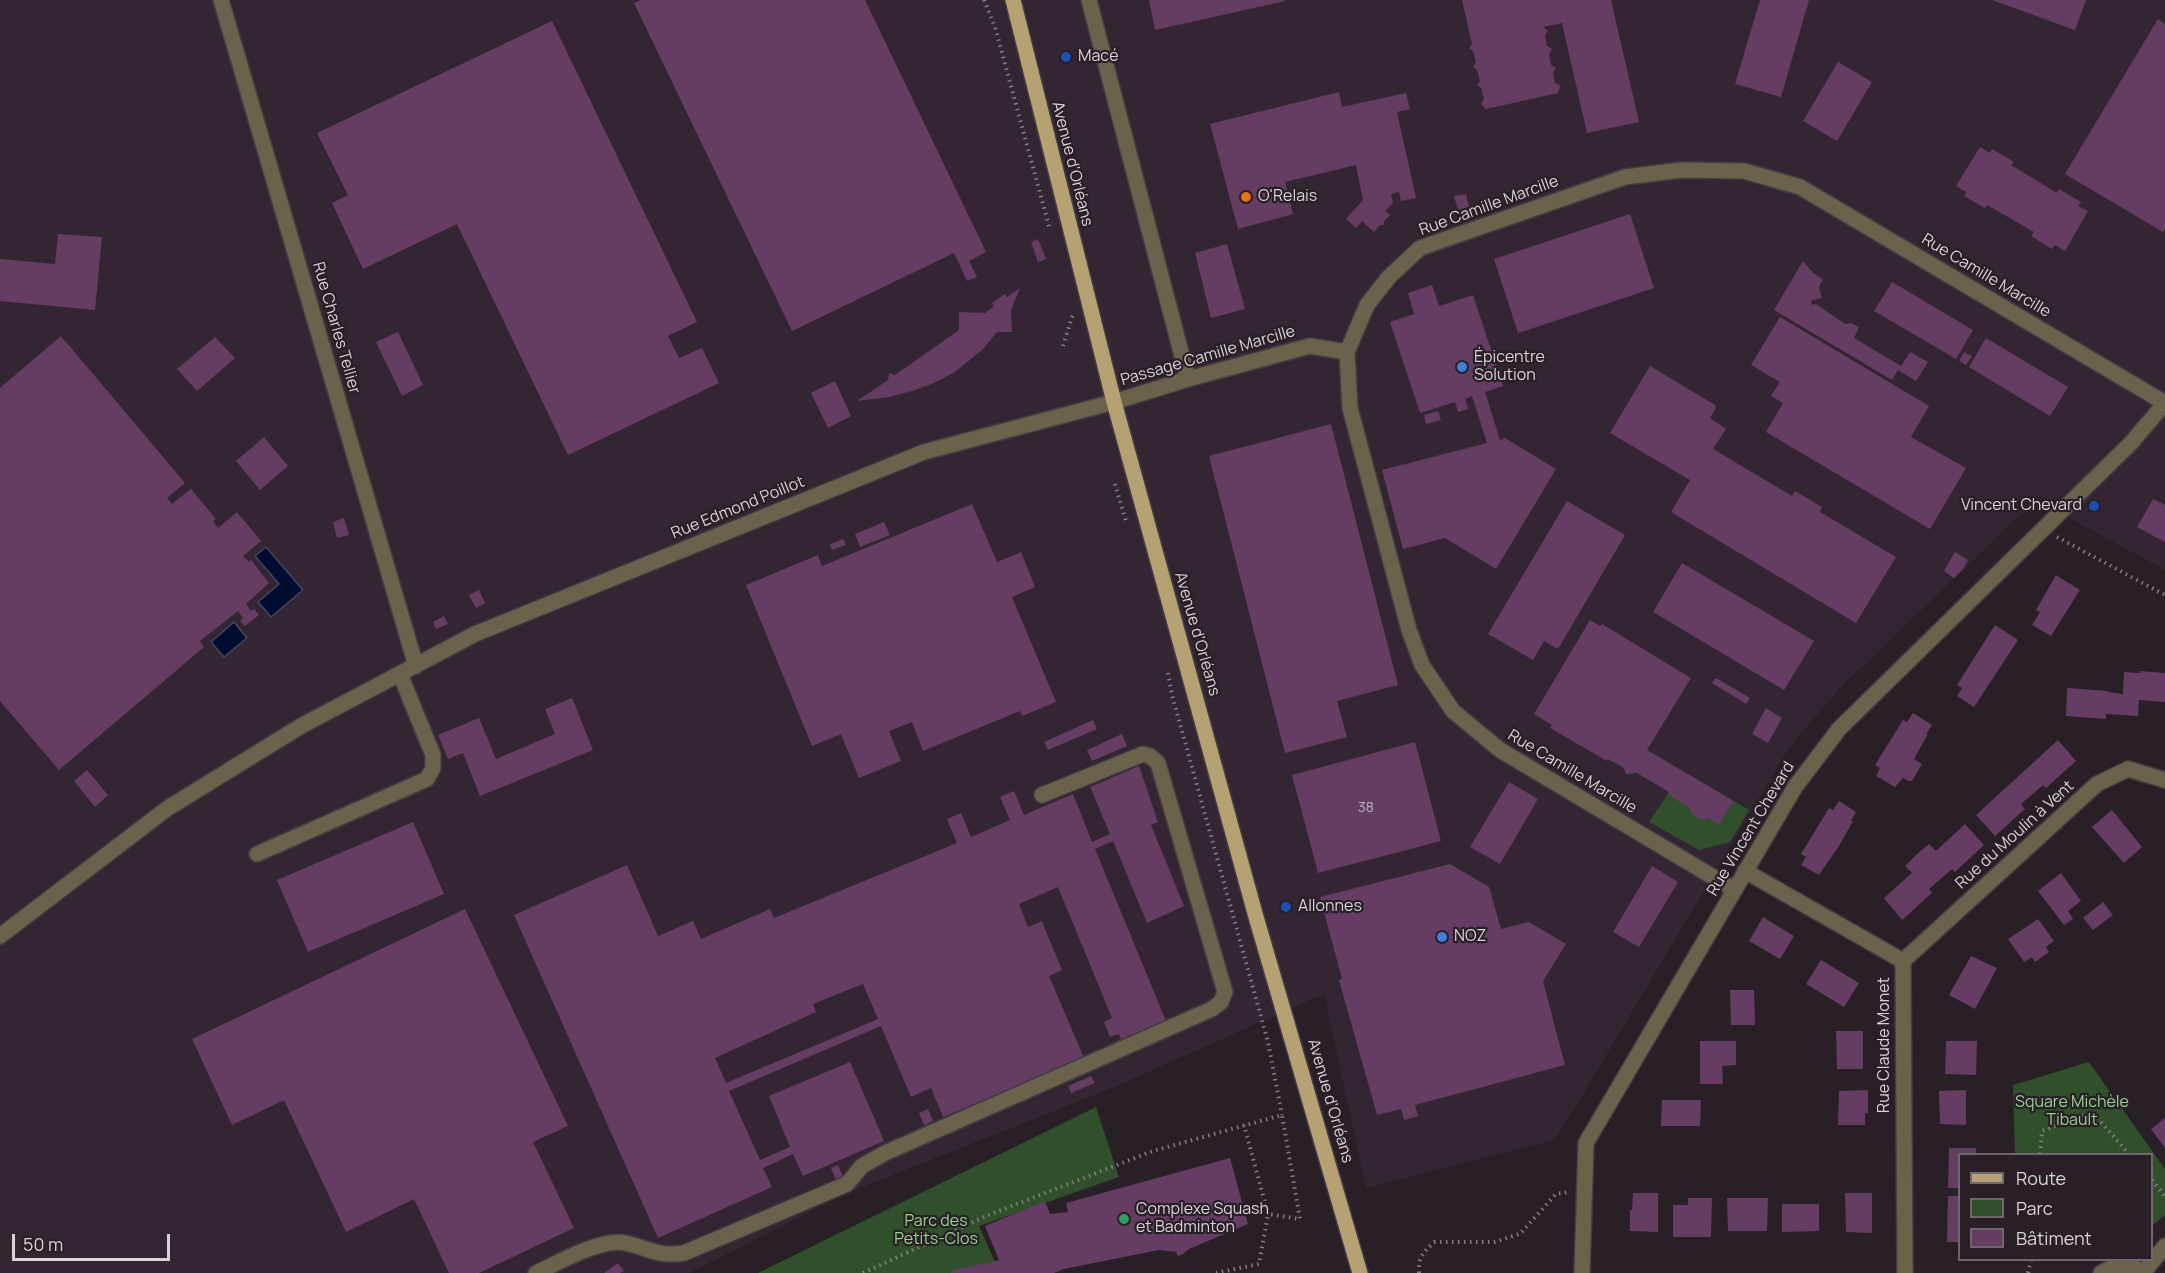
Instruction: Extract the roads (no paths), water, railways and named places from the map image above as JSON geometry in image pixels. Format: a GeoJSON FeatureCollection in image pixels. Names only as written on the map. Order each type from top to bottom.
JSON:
{"type":"FeatureCollection","features":[{"type":"Feature","properties":{"kind":"main road","name":"Avenue d'Orléans"},"geometry":{"type":"LineString","coordinates":[[1013,0],[1113,402],[1256,916],[1360,1273]]}},
{"type":"Feature","properties":{"kind":"street","name":"Rue Charles Tellier"},"geometry":{"type":"LineString","coordinates":[[221,0],[416,666]]}},
{"type":"Feature","properties":{"kind":"street"},"geometry":{"type":"LineString","coordinates":[[1089,0],[1188,379]]}},
{"type":"Feature","properties":{"kind":"street","name":"Rue Camille Marcille"},"geometry":{"type":"LineString","coordinates":[[1735,890],[1500,750],[1453,711],[1422,665],[1409,630],[1350,408],[1347,352],[1367,305],[1389,277],[1420,248],[1625,177],[1682,170],[1744,171],[1800,187],[2165,403]]}},
{"type":"Feature","properties":{"kind":"street","name":"Passage Camille Marcille"},"geometry":{"type":"LineString","coordinates":[[1113,402],[1310,346],[1347,352]]}},
{"type":"Feature","properties":{"kind":"street","name":"Rue Edmond Poillot"},"geometry":{"type":"LineString","coordinates":[[0,936],[168,808],[302,726],[475,634],[924,452],[1113,402]]}},
{"type":"Feature","properties":{"kind":"street","name":"Rue Vincent Chevard"},"geometry":{"type":"LineString","coordinates":[[1582,1273],[1586,1143],[1795,787],[1839,729],[2131,443],[2165,403]]}},
{"type":"Feature","properties":{"kind":"street"},"geometry":{"type":"LineString","coordinates":[[257,854],[427,779],[433,768],[434,754],[394,677]]}},
{"type":"Feature","properties":{"kind":"street"},"geometry":{"type":"LineString","coordinates":[[536,1273],[603,1244],[623,1242],[666,1255],[684,1253],[847,1184],[862,1166],[885,1153],[1212,1010],[1221,1002],[1225,992],[1158,763],[1150,756],[1143,754],[1042,795]]}},
{"type":"Feature","properties":{"kind":"street","name":"Rue du Moulin à Vent"},"geometry":{"type":"LineString","coordinates":[[1903,961],[2097,784],[2128,769],[2165,780]]}},
{"type":"Feature","properties":{"kind":"street","name":"Rue Claude Monet"},"geometry":{"type":"LineString","coordinates":[[1746,871],[1903,961],[1905,1273]]}},
{"type":"Feature","properties":{"kind":"street"},"geometry":{"type":"LineString","coordinates":[[2101,1273],[2114,1266],[2121,1266],[2133,1267],[2144,1273],[2165,1246]]}},
{"type":"Feature","properties":{"kind":"water"},"geometry":{"type":"Polygon","coordinates":[[[266,547],[303,590],[271,617],[258,602],[279,584],[255,556],[266,547]]]}},
{"type":"Feature","properties":{"kind":"water"},"geometry":{"type":"Polygon","coordinates":[[[234,622],[247,638],[224,657],[211,642],[234,622]]]}},
{"type":"Feature","properties":{"kind":"place","name":"Macé"},"geometry":{"type":"Point","coordinates":[1066,57]}},
{"type":"Feature","properties":{"kind":"place","name":"O'Relais"},"geometry":{"type":"Point","coordinates":[1246,197]}},
{"type":"Feature","properties":{"kind":"place","name":"Épicentre Solution"},"geometry":{"type":"Point","coordinates":[1462,367]}},
{"type":"Feature","properties":{"kind":"place","name":"Vincent Chevard"},"geometry":{"type":"Point","coordinates":[2094,506]}},
{"type":"Feature","properties":{"kind":"place","name":"Allonnes"},"geometry":{"type":"Point","coordinates":[1286,907]}},
{"type":"Feature","properties":{"kind":"place","name":"NOZ"},"geometry":{"type":"Point","coordinates":[1442,937]}},
{"type":"Feature","properties":{"kind":"place","name":"Complexe Squash et Badminton"},"geometry":{"type":"Point","coordinates":[1124,1219]}},
{"type":"Feature","properties":{"kind":"park label","name":"Square Michèle Tibault"},"geometry":{"type":"Point","coordinates":[2072,1112]}},
{"type":"Feature","properties":{"kind":"park label","name":"Parc des Petits-Clos"},"geometry":{"type":"Point","coordinates":[936,1231]}}]}
